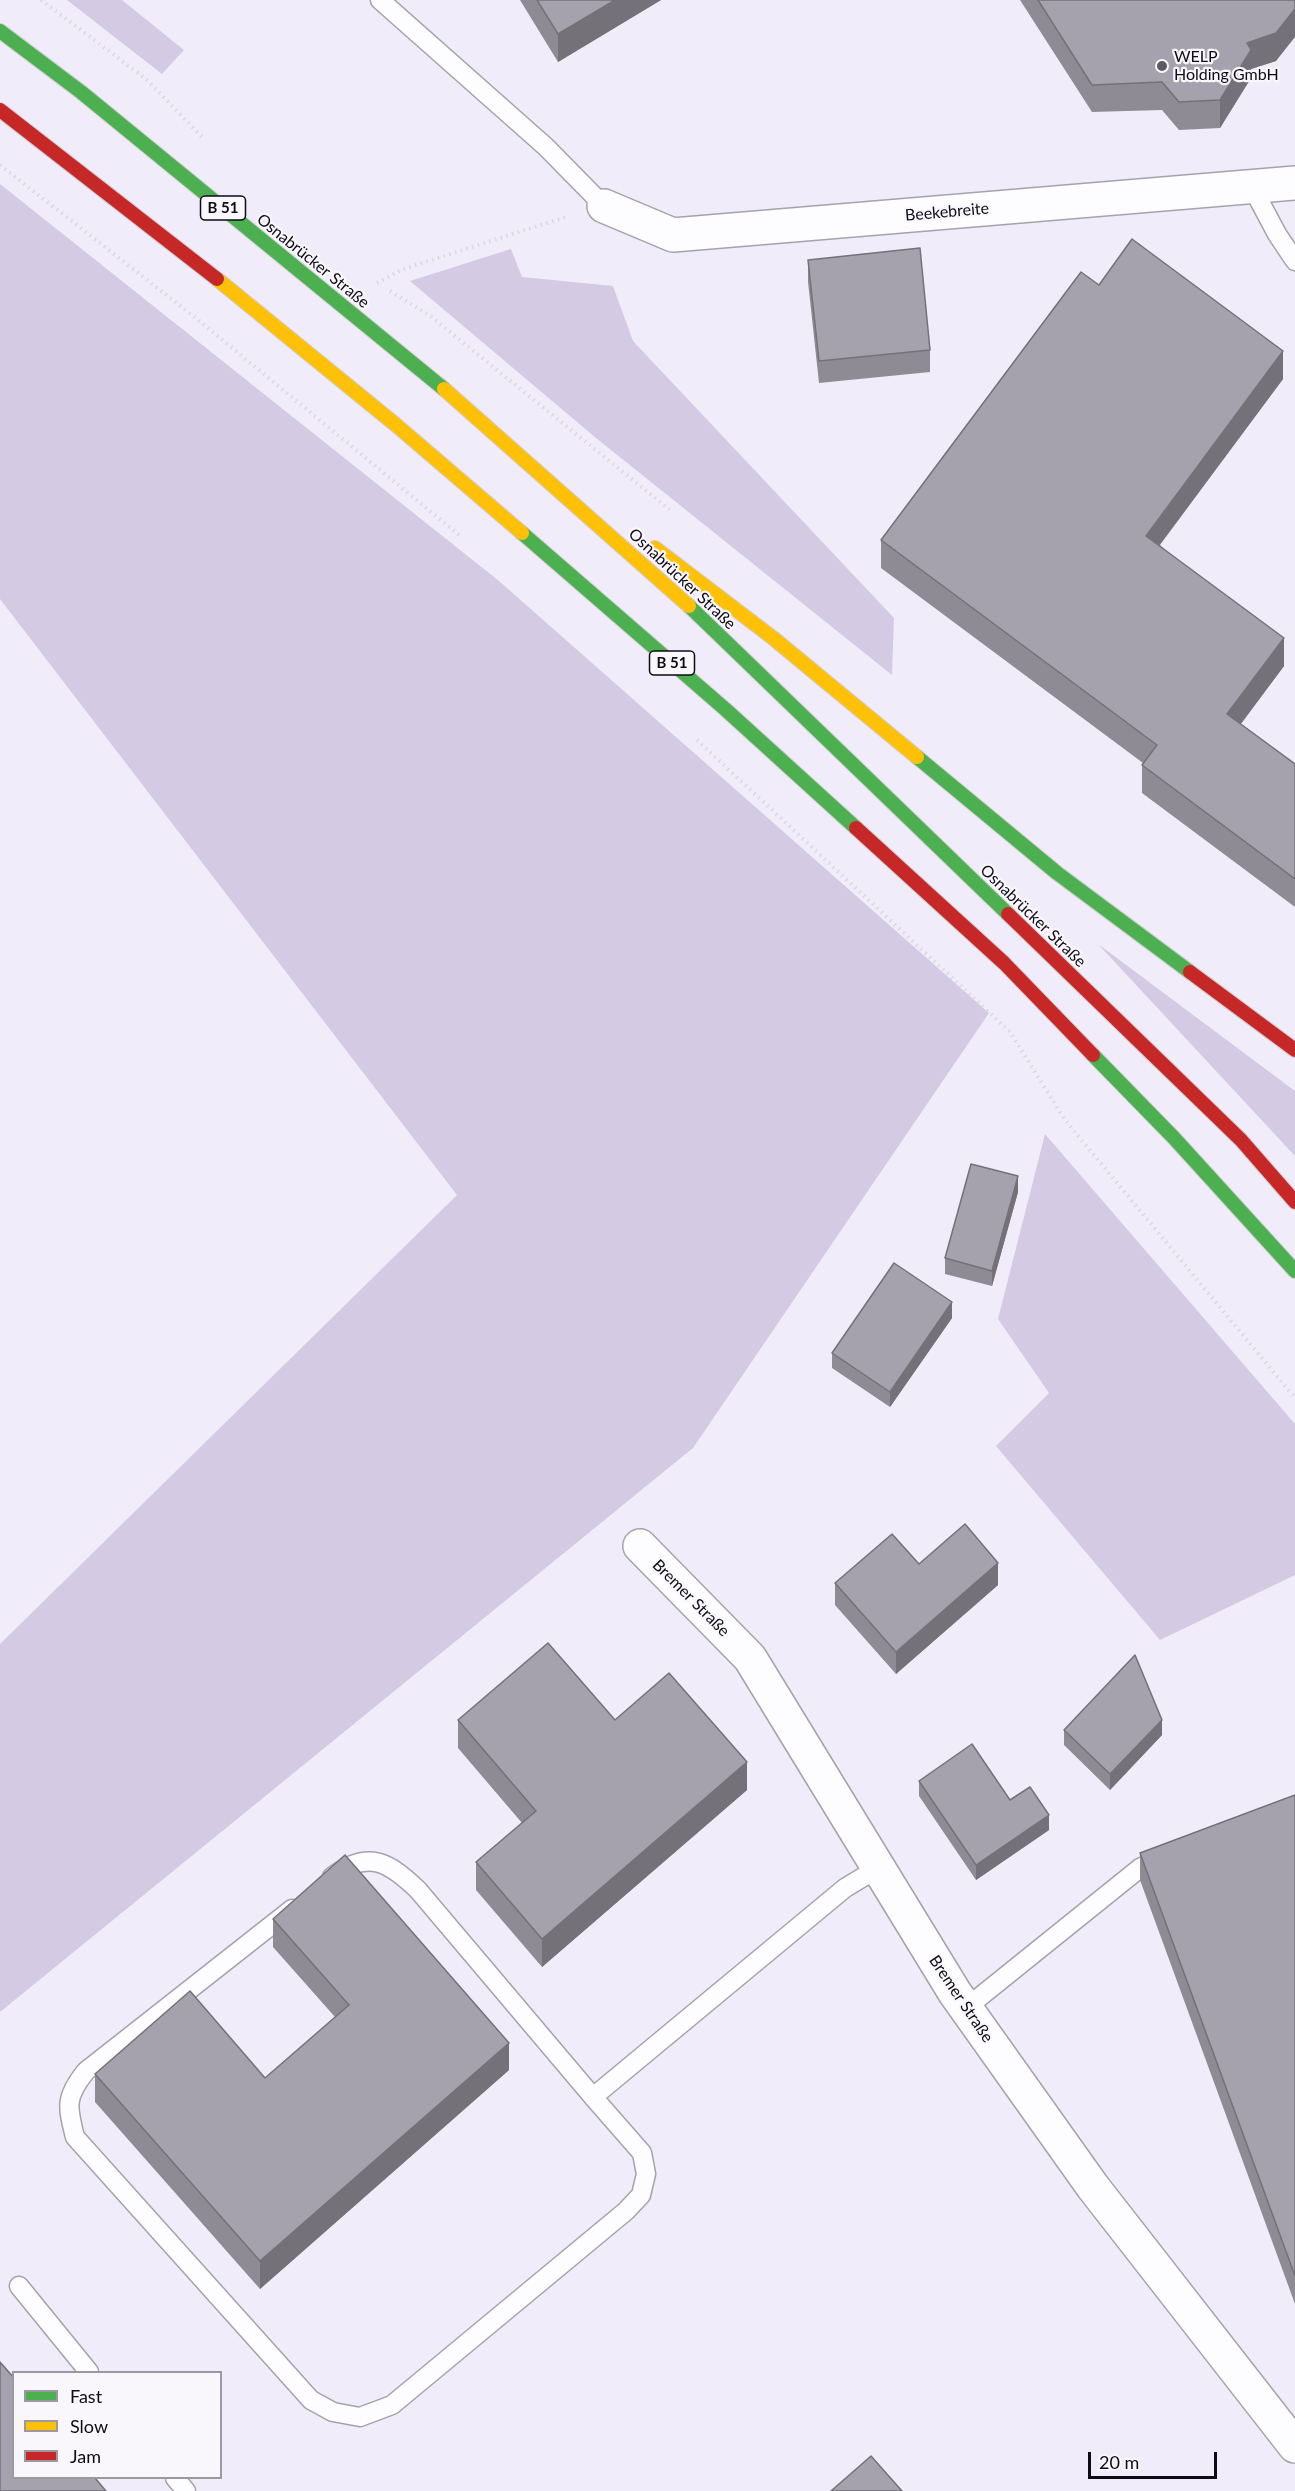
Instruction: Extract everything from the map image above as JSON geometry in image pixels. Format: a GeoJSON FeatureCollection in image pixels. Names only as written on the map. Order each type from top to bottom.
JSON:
{"type":"FeatureCollection","features":[{"type":"Feature","properties":{"kind":"highway","name":"Osnabrücker Straße"},"geometry":{"type":"LineString","coordinates":[[0,31],[81,92],[443,388],[665,583],[1241,1140],[1295,1202]]}},
{"type":"Feature","properties":{"kind":"highway","name":"B 51"},"geometry":{"type":"LineString","coordinates":[[0,110],[212,274],[396,425],[725,709],[1004,963],[1174,1138],[1295,1271]]}},
{"type":"Feature","properties":{"kind":"highway"},"geometry":{"type":"LineString","coordinates":[[443,388],[584,495]]}},
{"type":"Feature","properties":{"kind":"highway"},"geometry":{"type":"LineString","coordinates":[[641,538],[773,638],[1057,873],[1295,1050]]}},
{"type":"Feature","properties":{"kind":"street","name":"Beekebreite"},"geometry":{"type":"LineString","coordinates":[[604,206],[673,235],[1295,183]]}},
{"type":"Feature","properties":{"kind":"street","name":"Bremer Straße"},"geometry":{"type":"LineString","coordinates":[[640,1546],[750,1658],[878,1869],[966,2008],[1093,2187],[1295,2446]]}},
{"type":"Feature","properties":{"kind":"lane"},"geometry":{"type":"LineString","coordinates":[[380,0],[546,147],[604,206]]}},
{"type":"Feature","properties":{"kind":"lane"},"geometry":{"type":"LineString","coordinates":[[1252,187],[1277,234],[1295,261]]}},
{"type":"Feature","properties":{"kind":"lane"},"geometry":{"type":"LineString","coordinates":[[966,2008],[1140,1868],[1181,1849]]}},
{"type":"Feature","properties":{"kind":"lane"},"geometry":{"type":"LineString","coordinates":[[363,1861],[379,1862],[398,1871],[418,1890],[593,2097],[642,2153],[646,2174],[641,2195],[626,2211],[392,2405],[360,2417],[333,2412],[311,2400],[75,2137],[68,2112],[72,2089],[86,2072],[312,1893],[345,1868],[363,1861]]}},
{"type":"Feature","properties":{"kind":"lane"},"geometry":{"type":"LineString","coordinates":[[593,2097],[845,1888],[878,1869]]}},
{"type":"Feature","properties":{"kind":"lane"},"geometry":{"type":"LineString","coordinates":[[19,2286],[87,2371]]}},
{"type":"Feature","properties":{"kind":"lane"},"geometry":{"type":"LineString","coordinates":[[176,2479],[186,2491]]}},
{"type":"Feature","properties":{"kind":"path"},"geometry":{"type":"LineString","coordinates":[[41,0],[146,79],[211,146]]}},
{"type":"Feature","properties":{"kind":"path"},"geometry":{"type":"LineString","coordinates":[[0,165],[197,319],[463,538]]}},
{"type":"Feature","properties":{"kind":"path"},"geometry":{"type":"LineString","coordinates":[[377,283],[414,266],[604,206]]}},
{"type":"Feature","properties":{"kind":"path"},"geometry":{"type":"LineString","coordinates":[[368,275],[429,315],[678,518]]}},
{"type":"Feature","properties":{"kind":"path"},"geometry":{"type":"LineString","coordinates":[[688,732],[1010,1032],[1065,1120],[1295,1398]]}},
{"type":"Feature","properties":{"kind":"shaded area"},"geometry":{"type":"Polygon","coordinates":[[[67,0],[122,0],[184,50],[162,74],[67,0]]]}},
{"type":"Feature","properties":{"kind":"shaded area"},"geometry":{"type":"Polygon","coordinates":[[[0,184],[499,581],[989,1013],[693,1448],[0,2012],[0,1644],[457,1195],[0,599],[0,184]]]}},
{"type":"Feature","properties":{"kind":"shaded area"},"geometry":{"type":"Polygon","coordinates":[[[511,249],[522,277],[613,286],[633,341],[894,618],[892,675],[596,438],[410,281],[511,249]]]}},
{"type":"Feature","properties":{"kind":"shaded area"},"geometry":{"type":"Polygon","coordinates":[[[1098,944],[1295,1091],[1295,1156],[1098,944]]]}},
{"type":"Feature","properties":{"kind":"shaded area"},"geometry":{"type":"Polygon","coordinates":[[[1045,1134],[1295,1424],[1295,1575],[1160,1640],[996,1446],[1049,1393],[998,1319],[1045,1134]]]}},
{"type":"Feature","properties":{"kind":"building"},"geometry":{"type":"Polygon","coordinates":[[[537,0],[615,0],[558,34],[537,0]]]}},
{"type":"Feature","properties":{"kind":"building","name":"WELP Holding GmbH"},"geometry":{"type":"Polygon","coordinates":[[[1038,0],[1295,0],[1295,9],[1276,33],[1247,43],[1251,50],[1220,100],[1179,102],[1162,82],[1092,85],[1038,0]]]}},
{"type":"Feature","properties":{"kind":"building"},"geometry":{"type":"Polygon","coordinates":[[[1132,239],[1283,351],[1146,536],[1284,638],[1227,714],[1295,764],[1295,879],[1142,765],[1157,745],[881,540],[1081,272],[1099,285],[1132,239]]]}},
{"type":"Feature","properties":{"kind":"building"},"geometry":{"type":"Polygon","coordinates":[[[920,248],[930,350],[819,361],[808,260],[920,248]]]}},
{"type":"Feature","properties":{"kind":"building"},"geometry":{"type":"Polygon","coordinates":[[[971,1164],[1018,1176],[992,1271],[945,1258],[971,1164]]]}},
{"type":"Feature","properties":{"kind":"building"},"geometry":{"type":"Polygon","coordinates":[[[894,1263],[952,1302],[890,1392],[832,1353],[894,1263]]]}},
{"type":"Feature","properties":{"kind":"building"},"geometry":{"type":"Polygon","coordinates":[[[965,1524],[998,1563],[896,1652],[835,1583],[892,1534],[919,1564],[965,1524]]]}},
{"type":"Feature","properties":{"kind":"building"},"geometry":{"type":"Polygon","coordinates":[[[548,1643],[615,1720],[669,1673],[747,1762],[542,1939],[476,1862],[536,1811],[458,1720],[548,1643]]]}},
{"type":"Feature","properties":{"kind":"building"},"geometry":{"type":"Polygon","coordinates":[[[1135,1655],[1162,1720],[1110,1774],[1064,1730],[1135,1655]]]}},
{"type":"Feature","properties":{"kind":"building"},"geometry":{"type":"Polygon","coordinates":[[[972,1744],[1010,1800],[1030,1787],[1049,1815],[976,1865],[919,1781],[972,1744]]]}},
{"type":"Feature","properties":{"kind":"building"},"geometry":{"type":"Polygon","coordinates":[[[1295,1795],[1295,2276],[1140,1853],[1295,1795]]]}},
{"type":"Feature","properties":{"kind":"building"},"geometry":{"type":"Polygon","coordinates":[[[345,1855],[509,2043],[260,2261],[95,2074],[190,1991],[265,2078],[349,2005],[273,1919],[345,1855]]]}},
{"type":"Feature","properties":{"kind":"building"},"geometry":{"type":"Polygon","coordinates":[[[0,2362],[12,2376],[12,2479],[96,2479],[106,2491],[0,2491],[0,2362]]]}},
{"type":"Feature","properties":{"kind":"building"},"geometry":{"type":"Polygon","coordinates":[[[871,2456],[902,2491],[831,2491],[871,2456]]]}},
{"type":"Feature","properties":{"kind":"traffic: fast"},"geometry":{"type":"LineString","coordinates":[[0,31],[81,92],[444,389]]}},
{"type":"Feature","properties":{"kind":"traffic: fast"},"geometry":{"type":"LineString","coordinates":[[522,533],[725,709],[856,828]]}},
{"type":"Feature","properties":{"kind":"traffic: fast"},"geometry":{"type":"LineString","coordinates":[[689,606],[1008,914]]}},
{"type":"Feature","properties":{"kind":"traffic: fast"},"geometry":{"type":"LineString","coordinates":[[917,757],[1057,873],[1190,972]]}},
{"type":"Feature","properties":{"kind":"traffic: fast"},"geometry":{"type":"LineString","coordinates":[[1093,1055],[1174,1138],[1295,1271]]}},
{"type":"Feature","properties":{"kind":"traffic: slow"},"geometry":{"type":"LineString","coordinates":[[217,279],[396,425],[522,533]]}},
{"type":"Feature","properties":{"kind":"traffic: slow"},"geometry":{"type":"LineString","coordinates":[[444,389],[689,606]]}},
{"type":"Feature","properties":{"kind":"traffic: slow"},"geometry":{"type":"LineString","coordinates":[[655,548],[773,638],[917,757]]}},
{"type":"Feature","properties":{"kind":"traffic: jam"},"geometry":{"type":"LineString","coordinates":[[0,110],[217,279]]}},
{"type":"Feature","properties":{"kind":"traffic: jam"},"geometry":{"type":"LineString","coordinates":[[856,828],[1004,963],[1093,1055]]}},
{"type":"Feature","properties":{"kind":"traffic: jam"},"geometry":{"type":"LineString","coordinates":[[1008,914],[1241,1140],[1295,1202]]}},
{"type":"Feature","properties":{"kind":"traffic: jam"},"geometry":{"type":"LineString","coordinates":[[1190,972],[1295,1050]]}},
{"type":"Feature","properties":{"kind":"place","name":"WELP Holding GmbH"},"geometry":{"type":"Point","coordinates":[1162,66]}}]}
